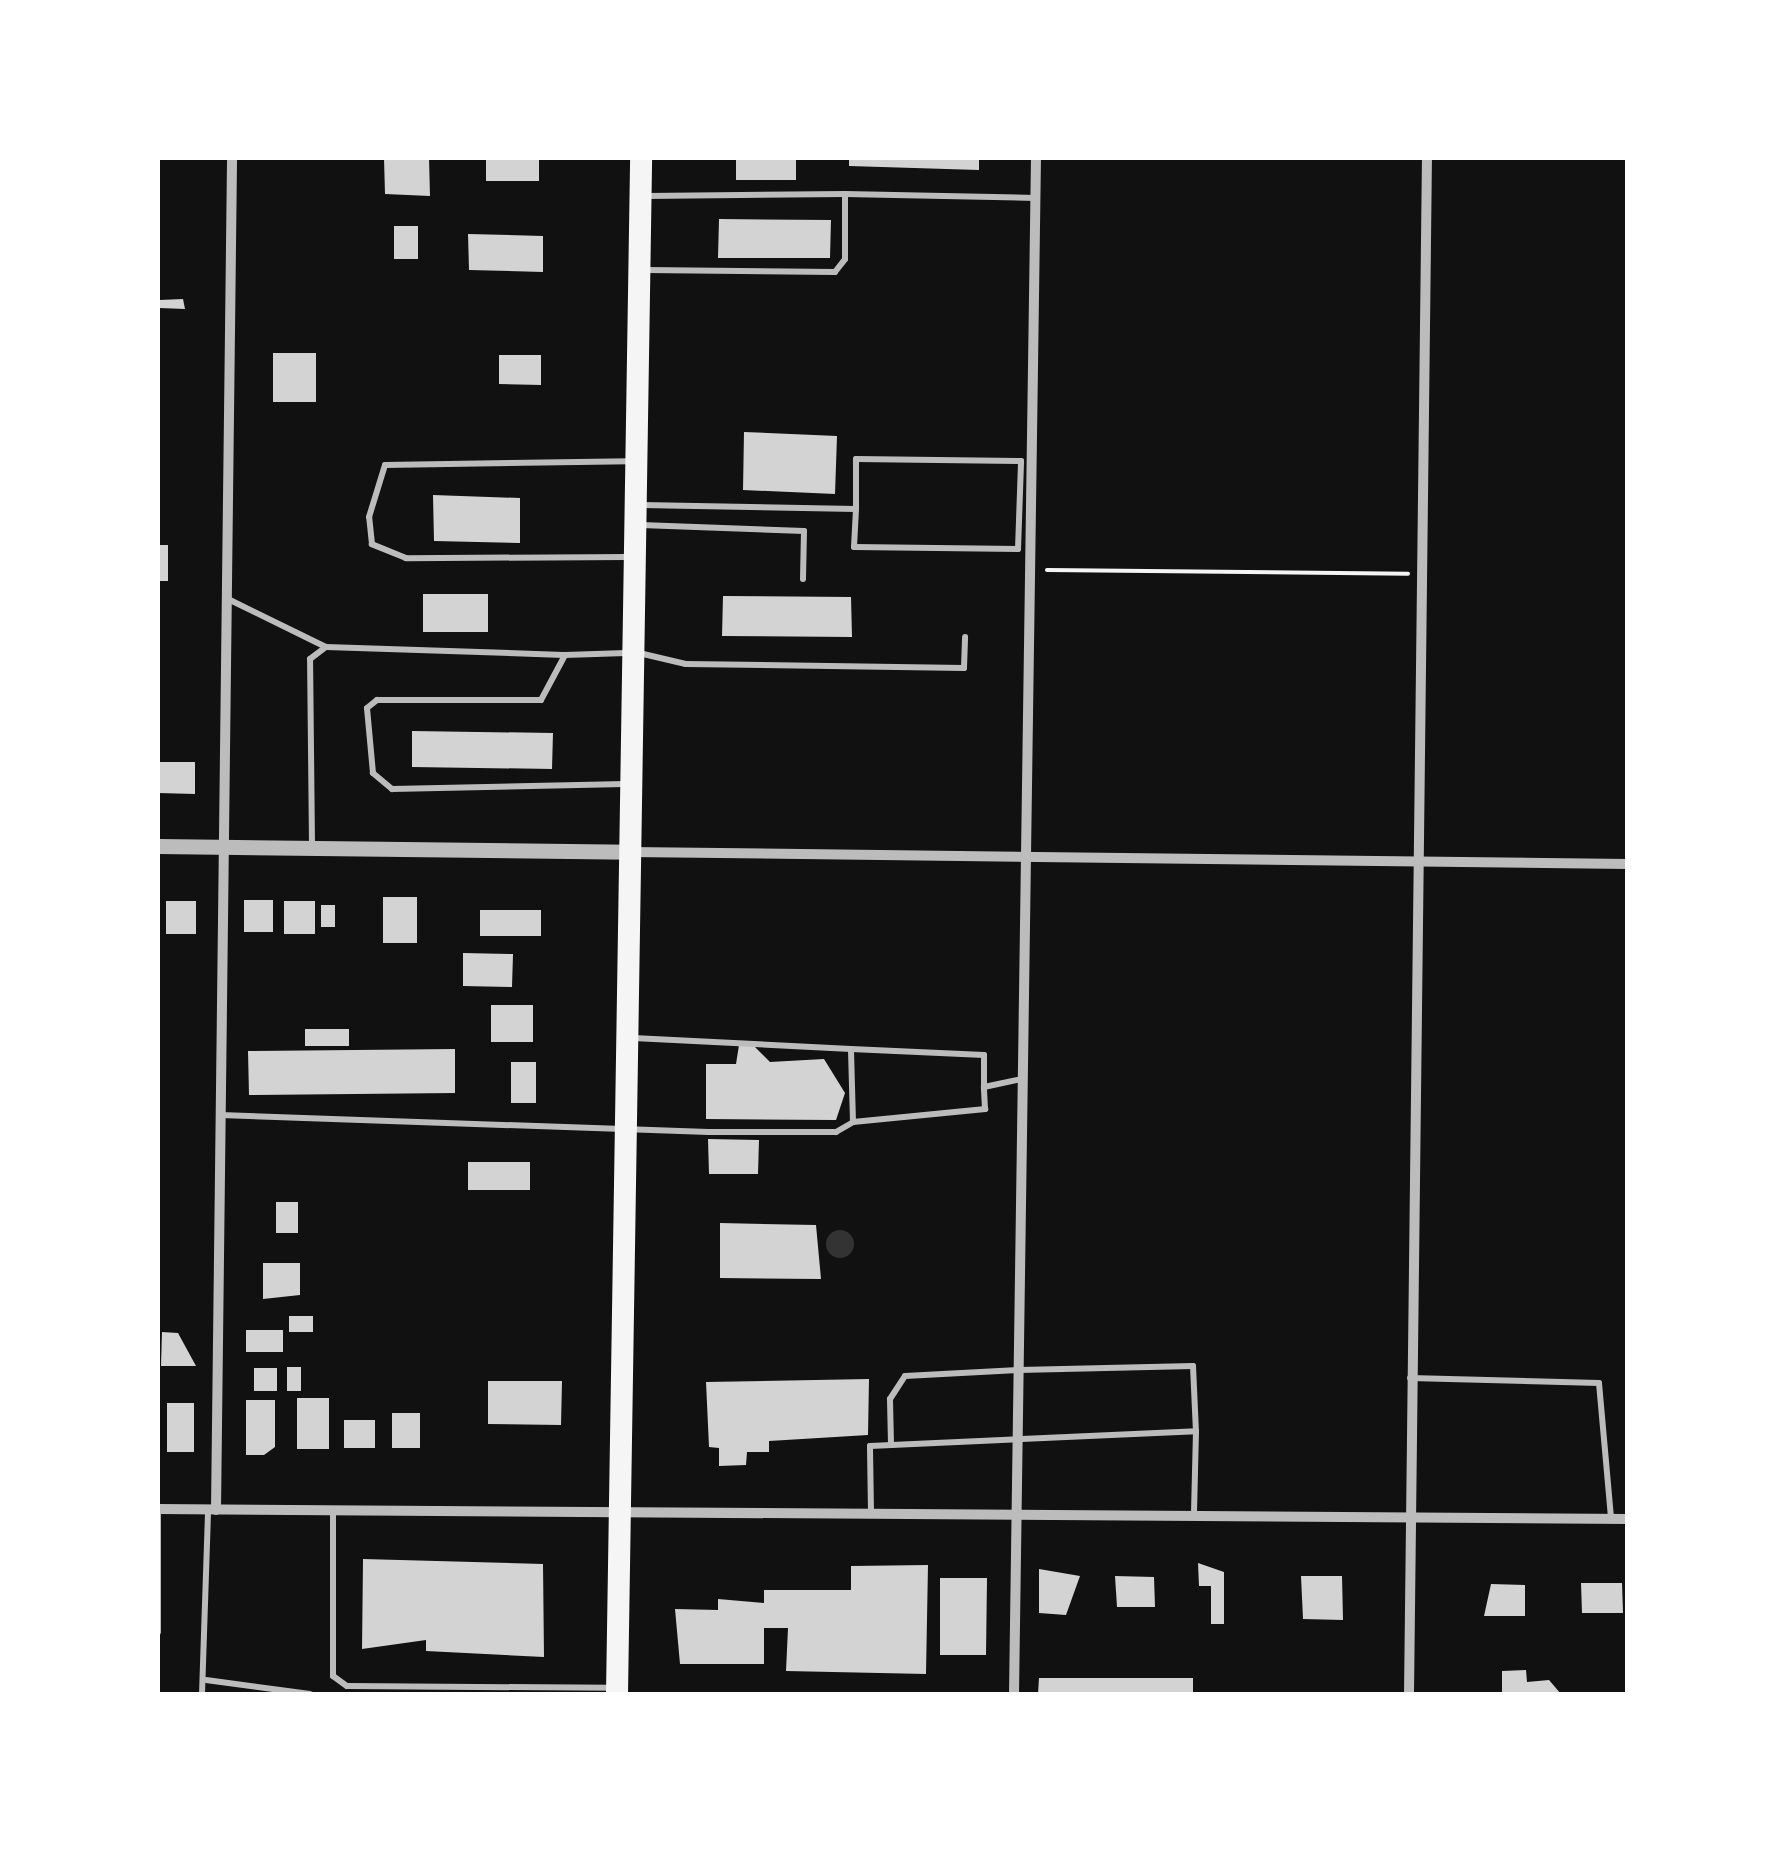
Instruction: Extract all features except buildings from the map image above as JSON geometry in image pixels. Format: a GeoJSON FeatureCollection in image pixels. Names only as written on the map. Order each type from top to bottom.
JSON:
{"type":"FeatureCollection","features":[{"type":"Feature","properties":{"kind":"highway"},"geometry":{"type":"LineString","coordinates":[[617,1691],[640,158]]}},
{"type":"Feature","properties":{"kind":"street"},"geometry":{"type":"LineString","coordinates":[[212,1510],[232,158]]}},
{"type":"Feature","properties":{"kind":"street"},"geometry":{"type":"LineString","coordinates":[[1014,1694],[1035,571],[1036,158]]}},
{"type":"Feature","properties":{"kind":"street"},"geometry":{"type":"LineString","coordinates":[[1409,1694],[1409,1378],[1420,866],[1427,158]]}},
{"type":"Feature","properties":{"kind":"street"},"geometry":{"type":"LineString","coordinates":[[158,846],[312,845],[1420,866],[1628,864]]}},
{"type":"Feature","properties":{"kind":"street"},"geometry":{"type":"LineString","coordinates":[[158,1509],[620,1508],[1628,1518]]}},
{"type":"Feature","properties":{"kind":"lane"},"geometry":{"type":"LineString","coordinates":[[639,270],[835,272],[845,259],[844,194]]}},
{"type":"Feature","properties":{"kind":"lane"},"geometry":{"type":"LineString","coordinates":[[640,196],[844,194],[1035,198]]}},
{"type":"Feature","properties":{"kind":"lane"},"geometry":{"type":"LineString","coordinates":[[856,459],[1020,462],[1018,549],[854,547],[856,510],[856,459]]}},
{"type":"Feature","properties":{"kind":"lane"},"geometry":{"type":"LineString","coordinates":[[634,557],[406,558],[372,544],[369,517],[385,465],[636,461]]}},
{"type":"Feature","properties":{"kind":"lane"},"geometry":{"type":"LineString","coordinates":[[635,514],[856,510]]}},
{"type":"Feature","properties":{"kind":"lane"},"geometry":{"type":"LineString","coordinates":[[635,514],[804,531],[803,579]]}},
{"type":"Feature","properties":{"kind":"lane"},"geometry":{"type":"LineString","coordinates":[[224,598],[326,647],[566,655],[633,652],[686,664],[964,668],[965,637]]}},
{"type":"Feature","properties":{"kind":"lane"},"geometry":{"type":"LineString","coordinates":[[312,845],[310,659],[326,647]]}},
{"type":"Feature","properties":{"kind":"lane"},"geometry":{"type":"LineString","coordinates":[[566,655],[541,700],[377,700],[367,708],[373,772],[392,789],[631,784]]}},
{"type":"Feature","properties":{"kind":"lane"},"geometry":{"type":"LineString","coordinates":[[218,1115],[836,1132],[853,1122],[985,1109],[984,1054],[627,1038]]}},
{"type":"Feature","properties":{"kind":"lane"},"geometry":{"type":"LineString","coordinates":[[851,1049],[853,1122]]}},
{"type":"Feature","properties":{"kind":"lane"},"geometry":{"type":"LineString","coordinates":[[984,1087],[1025,1079]]}},
{"type":"Feature","properties":{"kind":"lane"},"geometry":{"type":"LineString","coordinates":[[891,1444],[890,1399],[904,1376],[1194,1366],[1194,1512]]}},
{"type":"Feature","properties":{"kind":"lane"},"geometry":{"type":"LineString","coordinates":[[1409,1378],[1599,1383],[1611,1518]]}},
{"type":"Feature","properties":{"kind":"lane"},"geometry":{"type":"LineString","coordinates":[[871,1512],[870,1446],[1018,1433],[1196,1430]]}},
{"type":"Feature","properties":{"kind":"lane"},"geometry":{"type":"LineString","coordinates":[[158,1509],[158,1632]]}},
{"type":"Feature","properties":{"kind":"lane"},"geometry":{"type":"LineString","coordinates":[[202,1694],[206,1680],[212,1510]]}},
{"type":"Feature","properties":{"kind":"lane"},"geometry":{"type":"LineString","coordinates":[[334,1511],[333,1676],[347,1686],[617,1691]]}},
{"type":"Feature","properties":{"kind":"lane"},"geometry":{"type":"LineString","coordinates":[[206,1680],[310,1694]]}},
{"type":"Feature","properties":{"kind":"path"},"geometry":{"type":"LineString","coordinates":[[1035,571],[1422,574]]}},
{"type":"Feature","properties":{"kind":"shaded area"},"geometry":{"type":"Polygon","coordinates":[[[840,1230],[850,1234],[854,1244],[850,1254],[840,1258],[830,1254],[826,1244],[830,1234],[840,1230]]]}}]}
